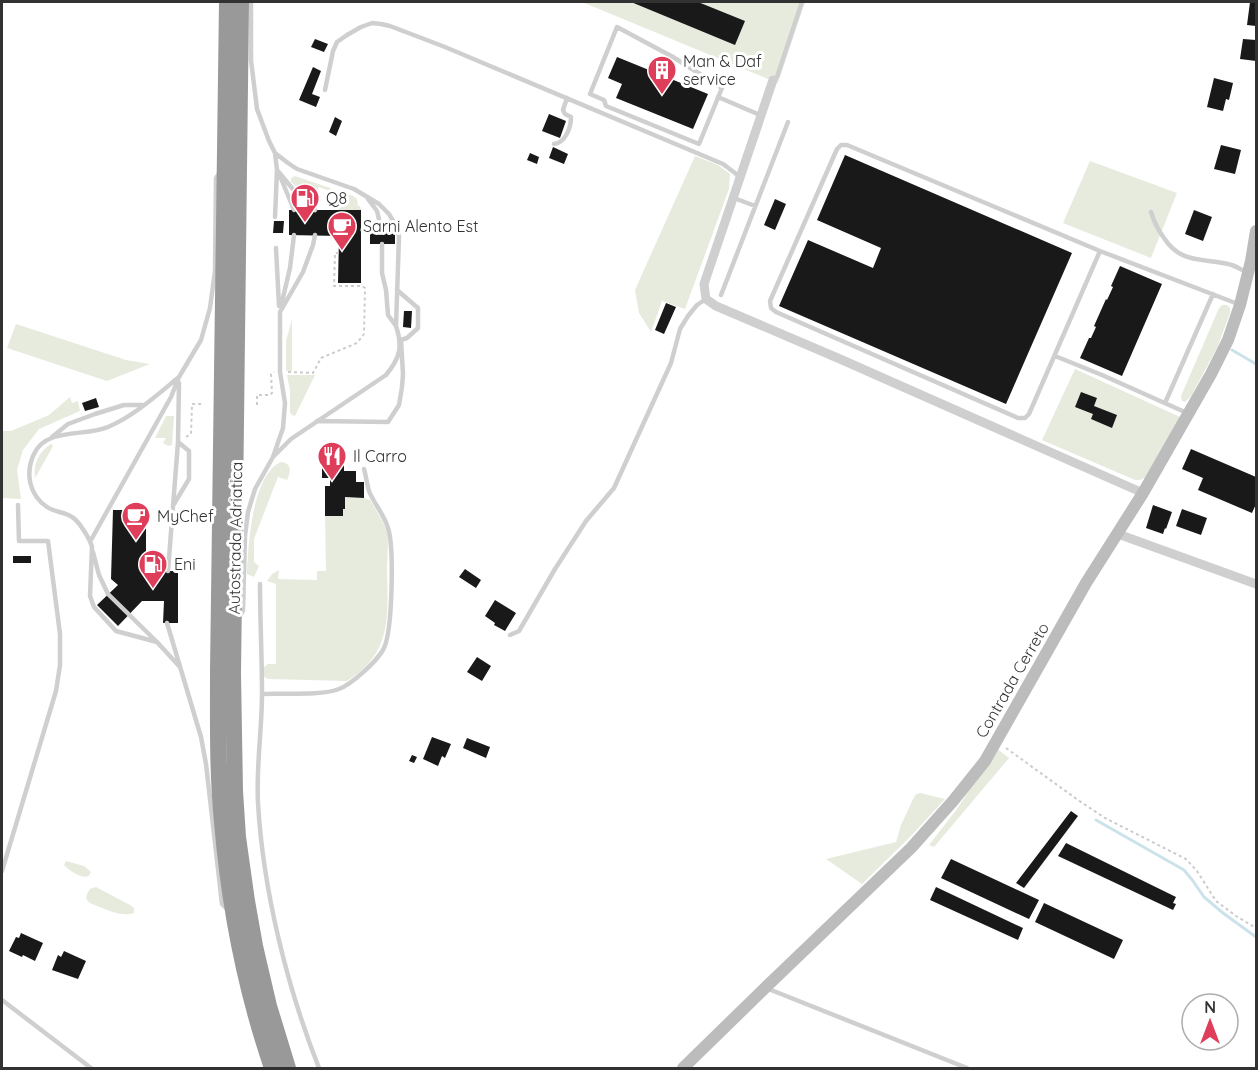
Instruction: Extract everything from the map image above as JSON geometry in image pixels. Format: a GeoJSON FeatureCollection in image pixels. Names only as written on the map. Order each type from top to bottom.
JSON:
{"type":"FeatureCollection","features":[{"type":"Feature","properties":{"kind":"highway","name":"Autostrada Adriatica"},"geometry":{"type":"LineString","coordinates":[[227,2],[218,744],[222,823],[233,917],[247,984],[272,1068]]}},
{"type":"Feature","properties":{"kind":"highway","name":"Autostrada Adriatica"},"geometry":{"type":"LineString","coordinates":[[242,2],[234,752],[238,837],[246,901],[269,1006],[288,1068]]}},
{"type":"Feature","properties":{"kind":"main road","name":"Contrada Cerreto"},"geometry":{"type":"LineString","coordinates":[[683,1068],[911,848],[953,801],[985,760],[1211,374],[1228,340],[1240,305],[1257,231]]}},
{"type":"Feature","properties":{"kind":"street"},"geometry":{"type":"LineString","coordinates":[[773,80],[704,284],[706,298],[716,306],[1143,493]]}},
{"type":"Feature","properties":{"kind":"street"},"geometry":{"type":"LineString","coordinates":[[1118,534],[1257,584]]}},
{"type":"Feature","properties":{"kind":"lane"},"geometry":{"type":"LineString","coordinates":[[251,2],[251,60],[254,92],[268,141],[275,153],[297,169],[354,189],[379,204],[389,214],[399,236],[396,326]]}},
{"type":"Feature","properties":{"kind":"lane"},"geometry":{"type":"LineString","coordinates":[[773,80],[777,77],[802,2]]}},
{"type":"Feature","properties":{"kind":"lane"},"geometry":{"type":"LineString","coordinates":[[326,90],[331,57],[337,42],[372,23],[390,26],[723,164],[740,179]]}},
{"type":"Feature","properties":{"kind":"lane"},"geometry":{"type":"LineString","coordinates":[[617,27],[673,57],[722,88],[718,97],[699,144],[606,106],[604,100],[590,94],[617,27]]}},
{"type":"Feature","properties":{"kind":"lane"},"geometry":{"type":"LineString","coordinates":[[718,97],[761,115]]}},
{"type":"Feature","properties":{"kind":"lane"},"geometry":{"type":"LineString","coordinates":[[554,144],[563,142],[571,122],[571,117],[563,110],[567,98]]}},
{"type":"Feature","properties":{"kind":"lane"},"geometry":{"type":"LineString","coordinates":[[721,295],[788,122]]}},
{"type":"Feature","properties":{"kind":"lane"},"geometry":{"type":"LineString","coordinates":[[1100,251],[1029,414],[1025,418],[1018,418],[771,308],[770,301],[837,149],[841,145],[858,149],[1100,251],[1240,305]]}},
{"type":"Feature","properties":{"kind":"lane"},"geometry":{"type":"LineString","coordinates":[[275,153],[277,170],[275,217]]}},
{"type":"Feature","properties":{"kind":"lane"},"geometry":{"type":"LineString","coordinates":[[91,540],[201,340],[210,308],[215,271],[216,178],[224,167]]}},
{"type":"Feature","properties":{"kind":"lane"},"geometry":{"type":"LineString","coordinates":[[277,170],[294,210]]}},
{"type":"Feature","properties":{"kind":"lane"},"geometry":{"type":"LineString","coordinates":[[277,170],[297,194],[315,210]]}},
{"type":"Feature","properties":{"kind":"lane"},"geometry":{"type":"LineString","coordinates":[[366,196],[377,211],[382,232]]}},
{"type":"Feature","properties":{"kind":"lane"},"geometry":{"type":"LineString","coordinates":[[734,198],[755,206]]}},
{"type":"Feature","properties":{"kind":"lane"},"geometry":{"type":"LineString","coordinates":[[1151,212],[1155,224],[1175,251],[1184,256],[1229,264],[1248,273]]}},
{"type":"Feature","properties":{"kind":"lane"},"geometry":{"type":"LineString","coordinates":[[280,312],[290,268],[294,235]]}},
{"type":"Feature","properties":{"kind":"lane"},"geometry":{"type":"LineString","coordinates":[[280,312],[303,272],[315,236]]}},
{"type":"Feature","properties":{"kind":"lane"},"geometry":{"type":"LineString","coordinates":[[317,421],[388,422],[399,405],[404,374],[401,340],[396,326],[388,315],[382,273],[382,244]]}},
{"type":"Feature","properties":{"kind":"lane"},"geometry":{"type":"LineString","coordinates":[[234,624],[243,611],[245,536],[248,513],[255,489],[273,457],[283,428],[285,403],[280,372],[280,312],[276,248]]}},
{"type":"Feature","properties":{"kind":"lane"},"geometry":{"type":"LineString","coordinates":[[397,291],[418,308],[418,328],[407,338],[401,340]]}},
{"type":"Feature","properties":{"kind":"lane"},"geometry":{"type":"LineString","coordinates":[[1165,403],[1212,294]]}},
{"type":"Feature","properties":{"kind":"lane"},"geometry":{"type":"LineString","coordinates":[[510,634],[519,631],[586,521],[614,488],[671,363],[680,329],[692,311],[706,298]]}},
{"type":"Feature","properties":{"kind":"lane"},"geometry":{"type":"LineString","coordinates":[[273,457],[291,439],[386,375],[396,363],[401,340]]}},
{"type":"Feature","properties":{"kind":"lane"},"geometry":{"type":"LineString","coordinates":[[1055,356],[1189,414]]}},
{"type":"Feature","properties":{"kind":"lane"},"geometry":{"type":"LineString","coordinates":[[50,438],[116,424],[180,377]]}},
{"type":"Feature","properties":{"kind":"lane"},"geometry":{"type":"LineString","coordinates":[[168,571],[178,442],[180,377]]}},
{"type":"Feature","properties":{"kind":"lane"},"geometry":{"type":"LineString","coordinates":[[144,405],[124,405],[68,424],[39,446],[33,454],[30,471],[31,487],[34,495],[47,507],[74,517],[91,540],[99,575],[108,594],[179,666]]}},
{"type":"Feature","properties":{"kind":"lane"},"geometry":{"type":"LineString","coordinates":[[173,506],[189,479],[189,451],[178,442]]}},
{"type":"Feature","properties":{"kind":"lane"},"geometry":{"type":"LineString","coordinates":[[262,694],[327,693],[341,689],[368,667],[383,649],[390,610],[391,542],[383,516],[369,491],[364,469]]}},
{"type":"Feature","properties":{"kind":"lane"},"geometry":{"type":"LineString","coordinates":[[2,871],[56,690],[60,665],[60,634],[48,541],[19,541],[18,505]]}},
{"type":"Feature","properties":{"kind":"lane"},"geometry":{"type":"LineString","coordinates":[[92,547],[90,596],[94,607],[117,631],[157,642]]}},
{"type":"Feature","properties":{"kind":"lane"},"geometry":{"type":"LineString","coordinates":[[260,584],[262,694],[258,800],[260,834],[264,865],[286,968],[319,1068]]}},
{"type":"Feature","properties":{"kind":"lane"},"geometry":{"type":"LineString","coordinates":[[167,623],[201,737],[222,904],[233,917]]}},
{"type":"Feature","properties":{"kind":"lane"},"geometry":{"type":"LineString","coordinates":[[765,987],[967,1068]]}},
{"type":"Feature","properties":{"kind":"lane"},"geometry":{"type":"LineString","coordinates":[[2,1000],[91,1068]]}},
{"type":"Feature","properties":{"kind":"path"},"geometry":{"type":"LineString","coordinates":[[257,405],[257,395],[272,393],[271,374],[274,372],[313,373],[321,358],[357,343],[364,334],[365,288],[362,286],[334,286],[335,253],[339,253]]}},
{"type":"Feature","properties":{"kind":"path"},"geometry":{"type":"LineString","coordinates":[[178,442],[191,434],[192,404],[204,404]]}},
{"type":"Feature","properties":{"kind":"path"},"geometry":{"type":"LineString","coordinates":[[996,741],[1105,818],[1186,859],[1197,871],[1216,901],[1257,928]]}},
{"type":"Feature","properties":{"kind":"shaded area"},"geometry":{"type":"Polygon","coordinates":[[[582,2],[805,2],[778,83],[582,2]]]}},
{"type":"Feature","properties":{"kind":"shaded area"},"geometry":{"type":"Polygon","coordinates":[[[695,156],[718,165],[730,174],[729,189],[685,309],[662,301],[651,332],[639,313],[635,290],[695,156]]]}},
{"type":"Feature","properties":{"kind":"shaded area"},"geometry":{"type":"Polygon","coordinates":[[[1090,161],[1177,193],[1151,258],[1063,223],[1090,161]]]}},
{"type":"Feature","properties":{"kind":"shaded area"},"geometry":{"type":"Polygon","coordinates":[[[295,176],[353,196],[357,199],[361,210],[339,210],[334,207],[333,192],[319,187],[312,197],[305,194],[291,182],[291,178],[295,176]]]}},
{"type":"Feature","properties":{"kind":"shaded area"},"geometry":{"type":"Polygon","coordinates":[[[1222,305],[1230,308],[1230,313],[1217,348],[1191,396],[1185,402],[1182,401],[1181,396],[1222,305]]]}},
{"type":"Feature","properties":{"kind":"shaded area"},"geometry":{"type":"Polygon","coordinates":[[[292,319],[292,371],[286,371],[286,341],[292,319]]]}},
{"type":"Feature","properties":{"kind":"shaded area"},"geometry":{"type":"Polygon","coordinates":[[[16,324],[126,360],[150,364],[107,381],[7,348],[16,324]]]}},
{"type":"Feature","properties":{"kind":"shaded area"},"geometry":{"type":"Polygon","coordinates":[[[1075,369],[1180,417],[1146,477],[1135,480],[1042,440],[1075,369]]]}},
{"type":"Feature","properties":{"kind":"shaded area"},"geometry":{"type":"Polygon","coordinates":[[[287,375],[315,375],[295,416],[290,412],[287,375]]]}},
{"type":"Feature","properties":{"kind":"shaded area"},"geometry":{"type":"Polygon","coordinates":[[[70,397],[72,403],[78,401],[80,411],[39,429],[23,450],[17,470],[21,499],[2,498],[2,431],[11,431],[49,415],[70,397]]]}},
{"type":"Feature","properties":{"kind":"shaded area"},"geometry":{"type":"Polygon","coordinates":[[[166,416],[174,416],[172,445],[168,446],[163,443],[166,438],[155,438],[166,416]]]}},
{"type":"Feature","properties":{"kind":"shaded area"},"geometry":{"type":"Polygon","coordinates":[[[51,444],[53,446],[35,478],[38,458],[51,444]]]}},
{"type":"Feature","properties":{"kind":"shaded area"},"geometry":{"type":"Polygon","coordinates":[[[281,462],[289,466],[289,474],[287,480],[278,477],[254,539],[254,562],[259,566],[254,577],[247,574],[253,512],[264,481],[271,469],[281,462]]]}},
{"type":"Feature","properties":{"kind":"shaded area"},"geometry":{"type":"Polygon","coordinates":[[[345,497],[370,500],[387,533],[388,603],[380,646],[362,670],[347,681],[268,679],[263,676],[263,668],[268,664],[276,664],[276,584],[267,581],[279,570],[278,579],[317,580],[317,571],[326,571],[325,516],[343,516],[345,497]]]}},
{"type":"Feature","properties":{"kind":"shaded area"},"geometry":{"type":"Polygon","coordinates":[[[996,748],[1009,758],[934,847],[929,845],[957,809],[996,748]]]}},
{"type":"Feature","properties":{"kind":"shaded area"},"geometry":{"type":"Polygon","coordinates":[[[920,793],[945,799],[862,884],[826,859],[896,842],[915,795],[920,793]]]}},
{"type":"Feature","properties":{"kind":"shaded area"},"geometry":{"type":"Polygon","coordinates":[[[66,861],[84,866],[91,872],[89,876],[83,877],[75,874],[64,865],[66,861]]]}},
{"type":"Feature","properties":{"kind":"shaded area"},"geometry":{"type":"Polygon","coordinates":[[[96,887],[130,905],[134,908],[134,913],[118,913],[90,903],[86,898],[87,895],[90,889],[96,887]]]}},
{"type":"Feature","properties":{"kind":"building"},"geometry":{"type":"Polygon","coordinates":[[[631,2],[698,2],[745,21],[735,45],[631,2]]]}},
{"type":"Feature","properties":{"kind":"building"},"geometry":{"type":"Polygon","coordinates":[[[1250,2],[1256,2],[1256,26],[1247,25],[1250,2]]]}},
{"type":"Feature","properties":{"kind":"building"},"geometry":{"type":"Polygon","coordinates":[[[315,39],[328,44],[324,52],[311,47],[315,39]]]}},
{"type":"Feature","properties":{"kind":"building"},"geometry":{"type":"Polygon","coordinates":[[[1243,39],[1256,40],[1256,61],[1240,59],[1243,39]]]}},
{"type":"Feature","properties":{"kind":"building","name":"Man & Daf service"},"geometry":{"type":"Polygon","coordinates":[[[617,57],[708,94],[693,129],[616,98],[622,84],[608,78],[617,57]]]}},
{"type":"Feature","properties":{"kind":"building"},"geometry":{"type":"Polygon","coordinates":[[[313,67],[321,71],[312,94],[320,97],[316,107],[299,100],[313,67]]]}},
{"type":"Feature","properties":{"kind":"building"},"geometry":{"type":"Polygon","coordinates":[[[1214,78],[1233,83],[1229,100],[1226,99],[1223,111],[1207,107],[1214,78]]]}},
{"type":"Feature","properties":{"kind":"building"},"geometry":{"type":"Polygon","coordinates":[[[549,114],[566,121],[560,138],[542,131],[549,114]]]}},
{"type":"Feature","properties":{"kind":"building"},"geometry":{"type":"Polygon","coordinates":[[[335,117],[342,121],[336,136],[329,132],[335,117]]]}},
{"type":"Feature","properties":{"kind":"building"},"geometry":{"type":"Polygon","coordinates":[[[1221,145],[1241,150],[1235,174],[1214,169],[1221,145]]]}},
{"type":"Feature","properties":{"kind":"building"},"geometry":{"type":"Polygon","coordinates":[[[553,147],[568,154],[564,164],[549,158],[553,147]]]}},
{"type":"Feature","properties":{"kind":"building"},"geometry":{"type":"Polygon","coordinates":[[[530,153],[539,157],[537,164],[527,160],[530,153]]]}},
{"type":"Feature","properties":{"kind":"building"},"geometry":{"type":"Polygon","coordinates":[[[845,155],[1072,253],[1006,404],[779,306],[808,240],[873,268],[881,248],[817,220],[845,155]]]}},
{"type":"Feature","properties":{"kind":"building"},"geometry":{"type":"Polygon","coordinates":[[[775,199],[786,204],[775,230],[764,225],[775,199]]]}},
{"type":"Feature","properties":{"kind":"building"},"geometry":{"type":"Polygon","coordinates":[[[289,210],[361,210],[361,283],[338,283],[339,236],[289,235],[289,210]]]}},
{"type":"Feature","properties":{"kind":"building"},"geometry":{"type":"Polygon","coordinates":[[[1194,210],[1212,217],[1203,241],[1185,234],[1194,210]]]}},
{"type":"Feature","properties":{"kind":"building"},"geometry":{"type":"Polygon","coordinates":[[[274,221],[284,221],[283,233],[273,233],[274,221]]]}},
{"type":"Feature","properties":{"kind":"building"},"geometry":{"type":"Polygon","coordinates":[[[370,232],[395,232],[395,244],[370,244],[370,232]]]}},
{"type":"Feature","properties":{"kind":"building"},"geometry":{"type":"Polygon","coordinates":[[[1120,266],[1162,284],[1122,376],[1080,358],[1096,327],[1094,326],[1113,287],[1111,286],[1120,266]]]}},
{"type":"Feature","properties":{"kind":"building"},"geometry":{"type":"Polygon","coordinates":[[[666,303],[676,307],[664,334],[655,330],[666,303]]]}},
{"type":"Feature","properties":{"kind":"building"},"geometry":{"type":"Polygon","coordinates":[[[404,311],[412,311],[411,328],[403,327],[404,311]]]}},
{"type":"Feature","properties":{"kind":"building"},"geometry":{"type":"Polygon","coordinates":[[[1081,392],[1097,398],[1094,406],[1117,415],[1112,428],[1091,419],[1093,414],[1075,407],[1081,392]]]}},
{"type":"Feature","properties":{"kind":"building"},"geometry":{"type":"Polygon","coordinates":[[[96,398],[99,407],[85,411],[82,403],[96,398]]]}},
{"type":"Feature","properties":{"kind":"building"},"geometry":{"type":"Polygon","coordinates":[[[1191,449],[1256,477],[1256,504],[1252,513],[1198,490],[1203,478],[1182,469],[1191,449]]]}},
{"type":"Feature","properties":{"kind":"building"},"geometry":{"type":"Polygon","coordinates":[[[322,463],[344,463],[344,471],[356,471],[356,482],[364,482],[364,498],[345,497],[343,516],[325,516],[325,486],[330,486],[330,478],[322,478],[322,463]]]}},
{"type":"Feature","properties":{"kind":"building"},"geometry":{"type":"Polygon","coordinates":[[[1153,505],[1172,512],[1163,534],[1146,528],[1153,505]]]}},
{"type":"Feature","properties":{"kind":"building"},"geometry":{"type":"Polygon","coordinates":[[[1182,509],[1207,518],[1201,535],[1176,526],[1182,509]]]}},
{"type":"Feature","properties":{"kind":"building"},"geometry":{"type":"Polygon","coordinates":[[[113,510],[146,510],[146,571],[178,571],[178,623],[163,623],[164,601],[142,601],[118,626],[97,605],[118,585],[111,579],[113,510]]]}},
{"type":"Feature","properties":{"kind":"building"},"geometry":{"type":"Polygon","coordinates":[[[13,556],[31,556],[31,563],[13,563],[13,556]]]}},
{"type":"Feature","properties":{"kind":"building"},"geometry":{"type":"Polygon","coordinates":[[[465,569],[481,580],[476,588],[459,577],[465,569]]]}},
{"type":"Feature","properties":{"kind":"building"},"geometry":{"type":"Polygon","coordinates":[[[495,600],[516,613],[505,631],[485,616],[495,600]]]}},
{"type":"Feature","properties":{"kind":"building"},"geometry":{"type":"Polygon","coordinates":[[[477,657],[491,666],[482,681],[467,672],[477,657]]]}},
{"type":"Feature","properties":{"kind":"building"},"geometry":{"type":"Polygon","coordinates":[[[432,737],[451,744],[445,758],[442,756],[438,766],[423,759],[432,737]]]}},
{"type":"Feature","properties":{"kind":"building"},"geometry":{"type":"Polygon","coordinates":[[[467,738],[490,747],[486,758],[463,748],[467,738]]]}},
{"type":"Feature","properties":{"kind":"building"},"geometry":{"type":"Polygon","coordinates":[[[412,755],[417,757],[414,763],[409,761],[412,755]]]}},
{"type":"Feature","properties":{"kind":"building"},"geometry":{"type":"Polygon","coordinates":[[[1071,811],[1078,816],[1024,888],[1016,883],[1071,811]]]}},
{"type":"Feature","properties":{"kind":"building"},"geometry":{"type":"Polygon","coordinates":[[[1066,843],[1176,897],[1173,910],[1058,856],[1066,843]]]}},
{"type":"Feature","properties":{"kind":"building"},"geometry":{"type":"Polygon","coordinates":[[[951,859],[1039,900],[1029,919],[941,878],[951,859]]]}},
{"type":"Feature","properties":{"kind":"building"},"geometry":{"type":"Polygon","coordinates":[[[936,887],[1023,928],[1018,940],[930,900],[936,887]]]}},
{"type":"Feature","properties":{"kind":"building"},"geometry":{"type":"Polygon","coordinates":[[[1044,903],[1123,940],[1114,959],[1035,922],[1044,903]]]}},
{"type":"Feature","properties":{"kind":"building"},"geometry":{"type":"Polygon","coordinates":[[[21,933],[43,943],[35,961],[9,951],[16,937],[19,938],[21,933]]]}},
{"type":"Feature","properties":{"kind":"building"},"geometry":{"type":"Polygon","coordinates":[[[64,951],[86,961],[78,979],[52,970],[58,955],[61,957],[64,951]]]}},
{"type":"Feature","properties":{"kind":"waterway"},"geometry":{"type":"LineString","coordinates":[[1232,350],[1256,364]]}},
{"type":"Feature","properties":{"kind":"waterway"},"geometry":{"type":"LineString","coordinates":[[1096,820],[1184,870],[1204,897],[1256,937]]}},
{"type":"Feature","properties":{"kind":"place","name":"Man & Daf service"},"geometry":{"type":"Point","coordinates":[662,96]}},
{"type":"Feature","properties":{"kind":"place","name":"Q8"},"geometry":{"type":"Point","coordinates":[305,224]}},
{"type":"Feature","properties":{"kind":"place","name":"Sarni Alento Est"},"geometry":{"type":"Point","coordinates":[342,252]}},
{"type":"Feature","properties":{"kind":"place","name":"Il Carro"},"geometry":{"type":"Point","coordinates":[332,482]}},
{"type":"Feature","properties":{"kind":"place","name":"MyChef"},"geometry":{"type":"Point","coordinates":[136,542]}},
{"type":"Feature","properties":{"kind":"place","name":"Eni"},"geometry":{"type":"Point","coordinates":[153,590]}}]}
